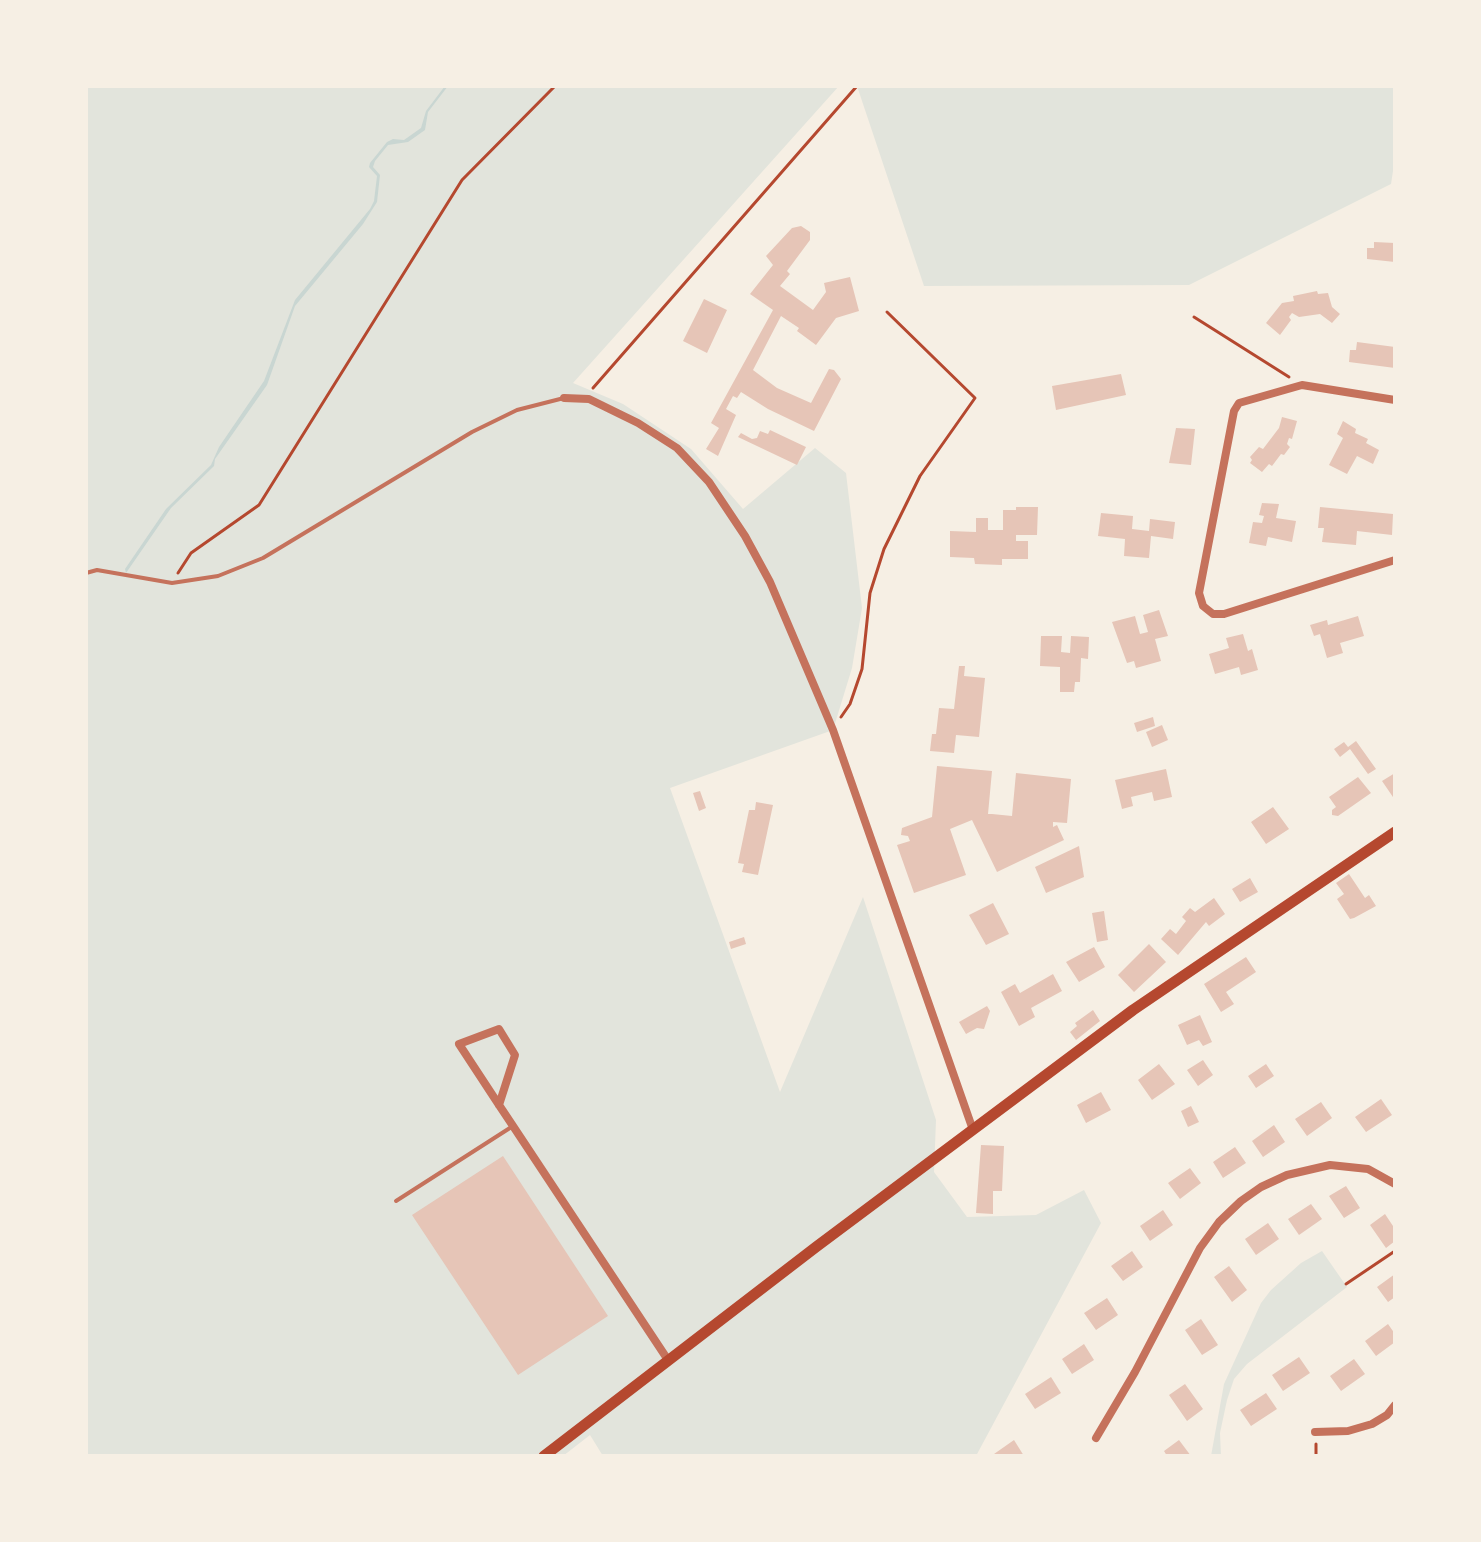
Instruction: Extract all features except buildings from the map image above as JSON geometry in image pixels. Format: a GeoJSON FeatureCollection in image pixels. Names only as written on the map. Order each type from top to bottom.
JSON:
{"type":"FeatureCollection","features":[{"type":"Feature","properties":{"kind":"main road"},"geometry":{"type":"LineString","coordinates":[[544,1456],[1133,1010],[1395,832]]}},
{"type":"Feature","properties":{"kind":"street"},"geometry":{"type":"LineString","coordinates":[[1395,400],[1302,385],[1239,403],[1234,411],[1199,593],[1203,606],[1213,614],[1224,614],[1395,560]]}},
{"type":"Feature","properties":{"kind":"street"},"geometry":{"type":"LineString","coordinates":[[564,398],[589,399],[638,423],[677,448],[709,482],[745,536],[770,582],[833,730],[973,1130]]}},
{"type":"Feature","properties":{"kind":"street"},"geometry":{"type":"LineString","coordinates":[[499,1105],[515,1055],[499,1029],[459,1044],[499,1105],[668,1360]]}},
{"type":"Feature","properties":{"kind":"street"},"geometry":{"type":"LineString","coordinates":[[1096,1438],[1135,1372],[1200,1248],[1219,1222],[1241,1201],[1287,1175],[1330,1165],[1368,1169],[1395,1184]]}},
{"type":"Feature","properties":{"kind":"street"},"geometry":{"type":"LineString","coordinates":[[1315,1432],[1348,1431],[1372,1424],[1387,1415],[1395,1405]]}},
{"type":"Feature","properties":{"kind":"lane"},"geometry":{"type":"LineString","coordinates":[[86,573],[97,570],[172,583],[218,576],[263,558],[472,432],[517,410],[564,398]]}},
{"type":"Feature","properties":{"kind":"lane"},"geometry":{"type":"LineString","coordinates":[[396,1201],[513,1126]]}},
{"type":"Feature","properties":{"kind":"path"},"geometry":{"type":"LineString","coordinates":[[172,583],[191,553],[259,505],[462,180],[555,86]]}},
{"type":"Feature","properties":{"kind":"path"},"geometry":{"type":"LineString","coordinates":[[589,399],[594,385],[857,86]]}},
{"type":"Feature","properties":{"kind":"path"},"geometry":{"type":"LineString","coordinates":[[833,730],[850,704],[862,669],[870,593],[884,549],[920,476],[975,398],[887,312]]}},
{"type":"Feature","properties":{"kind":"path"},"geometry":{"type":"LineString","coordinates":[[1194,317],[1302,385]]}},
{"type":"Feature","properties":{"kind":"path"},"geometry":{"type":"LineString","coordinates":[[1346,1284],[1395,1251]]}},
{"type":"Feature","properties":{"kind":"shaded area"},"geometry":{"type":"Polygon","coordinates":[[[86,86],[839,86],[573,383],[623,404],[691,449],[743,509],[815,448],[846,473],[862,608],[852,668],[833,730],[670,788],[780,1092],[863,897],[936,1120],[934,1172],[967,1217],[1036,1215],[1084,1190],[1101,1223],[976,1456],[603,1456],[590,1435],[563,1456],[86,1456],[86,86]]]}},
{"type":"Feature","properties":{"kind":"shaded area"},"geometry":{"type":"Polygon","coordinates":[[[448,86],[428,112],[425,130],[408,142],[388,145],[375,161],[373,167],[380,175],[377,202],[363,224],[295,306],[267,385],[215,459],[214,466],[171,508],[126,573],[125,569],[166,509],[211,465],[219,447],[264,381],[295,300],[370,209],[377,176],[369,167],[370,163],[387,142],[404,140],[421,128],[426,111],[448,86]]]}},
{"type":"Feature","properties":{"kind":"shaded area"},"geometry":{"type":"Polygon","coordinates":[[[857,86],[1395,86],[1395,158],[1391,184],[1189,285],[924,286],[857,86]]]}},
{"type":"Feature","properties":{"kind":"shaded area"},"geometry":{"type":"Polygon","coordinates":[[[1322,1251],[1347,1287],[1247,1364],[1234,1379],[1220,1433],[1221,1456],[1211,1456],[1224,1384],[1261,1303],[1301,1263],[1322,1251]]]}}]}
